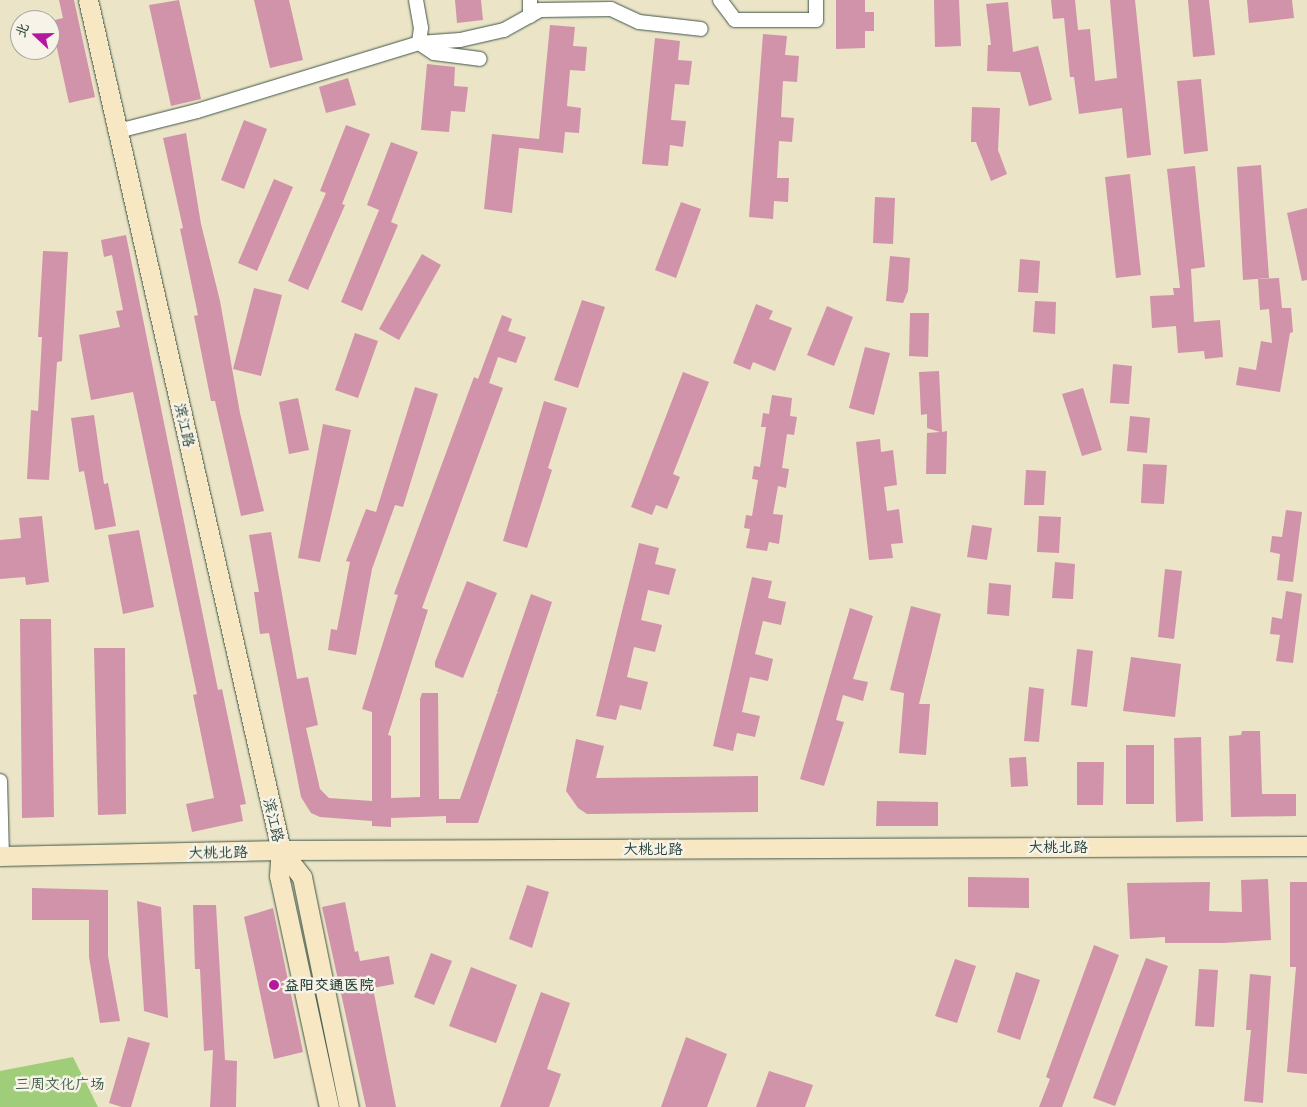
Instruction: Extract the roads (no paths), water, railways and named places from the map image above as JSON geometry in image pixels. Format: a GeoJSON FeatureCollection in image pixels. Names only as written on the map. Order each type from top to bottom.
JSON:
{"type":"FeatureCollection","features":[{"type":"Feature","properties":{"kind":"main road","name":"滨江路"},"geometry":{"type":"LineString","coordinates":[[88,0],[281,850],[279,876],[329,1107]]}},
{"type":"Feature","properties":{"kind":"main road","name":"大桃北路"},"geometry":{"type":"LineString","coordinates":[[1,856],[281,850],[1307,846]]}},
{"type":"Feature","properties":{"kind":"main road","name":"滨江路"},"geometry":{"type":"LineString","coordinates":[[281,850],[302,877],[350,1107]]}},
{"type":"Feature","properties":{"kind":"street"},"geometry":{"type":"LineString","coordinates":[[416,0],[421,28],[419,43]]}},
{"type":"Feature","properties":{"kind":"street"},"geometry":{"type":"LineString","coordinates":[[530,0],[530,16]]}},
{"type":"Feature","properties":{"kind":"street"},"geometry":{"type":"LineString","coordinates":[[720,0],[735,20],[816,20],[816,0]]}},
{"type":"Feature","properties":{"kind":"street"},"geometry":{"type":"LineString","coordinates":[[118,131],[197,111],[419,43],[460,40],[504,30],[540,10],[611,9],[640,22],[701,29]]}},
{"type":"Feature","properties":{"kind":"street"},"geometry":{"type":"LineString","coordinates":[[419,43],[434,53],[480,59]]}},
{"type":"Feature","properties":{"kind":"street"},"geometry":{"type":"LineString","coordinates":[[0,781],[1,856]]}},
{"type":"Feature","properties":{"kind":"place","name":"益阳交通医院"},"geometry":{"type":"Point","coordinates":[274,985]}},
{"type":"Feature","properties":{"kind":"park label","name":"三周文化广场"},"geometry":{"type":"Point","coordinates":[60,1084]}}]}
